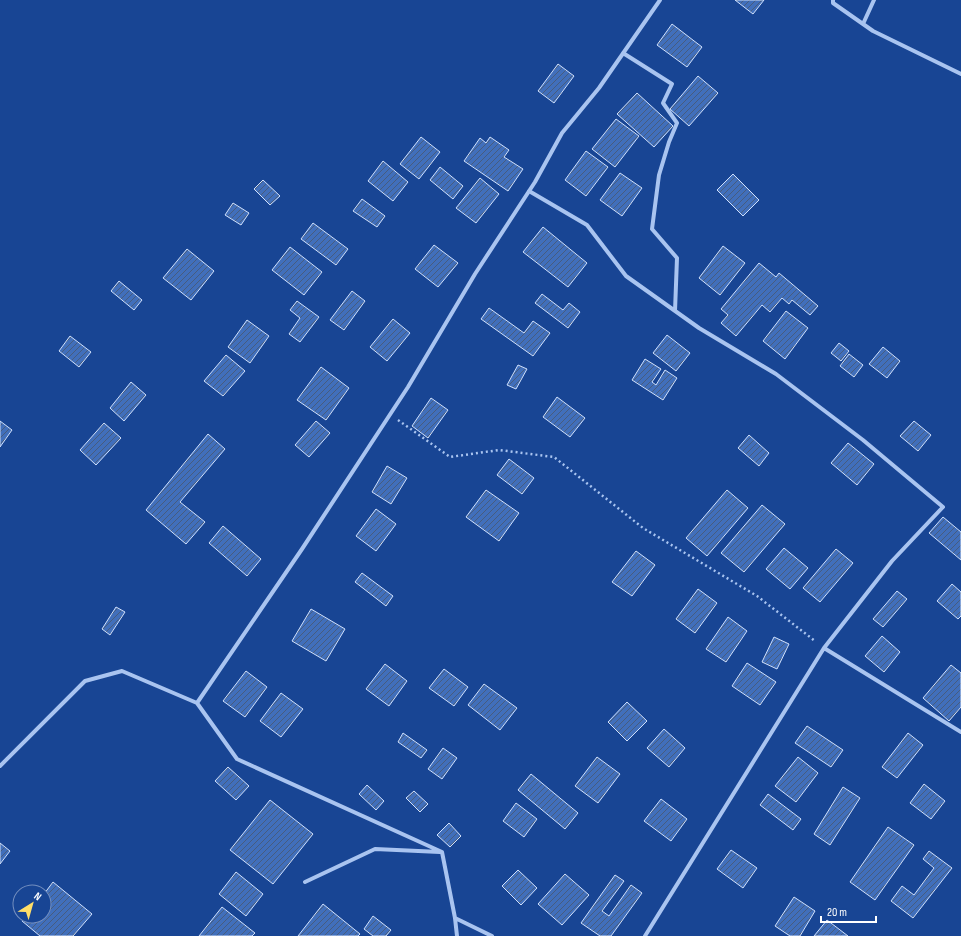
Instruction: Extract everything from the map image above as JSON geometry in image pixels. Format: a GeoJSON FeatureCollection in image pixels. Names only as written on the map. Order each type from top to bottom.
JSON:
{"type":"FeatureCollection","features":[{"type":"Feature","properties":{"kind":"street"},"geometry":{"type":"LineString","coordinates":[[197,702],[302,549],[390,414],[475,274],[529,191],[562,133],[599,88],[660,0]]}},
{"type":"Feature","properties":{"kind":"street"},"geometry":{"type":"LineString","coordinates":[[833,0],[833,3],[873,31],[961,74]]}},
{"type":"Feature","properties":{"kind":"street"},"geometry":{"type":"LineString","coordinates":[[864,24],[874,0]]}},
{"type":"Feature","properties":{"kind":"street"},"geometry":{"type":"LineString","coordinates":[[624,53],[672,84],[663,103],[677,123],[669,142],[659,175],[652,229],[676,258],[675,311]]}},
{"type":"Feature","properties":{"kind":"street"},"geometry":{"type":"LineString","coordinates":[[529,191],[587,225],[626,276],[698,328],[776,374],[863,440],[943,507],[892,561],[824,648],[645,936]]}},
{"type":"Feature","properties":{"kind":"street"},"geometry":{"type":"LineString","coordinates":[[824,648],[961,732]]}},
{"type":"Feature","properties":{"kind":"street"},"geometry":{"type":"LineString","coordinates":[[0,766],[85,681],[122,671],[197,702],[236,759],[442,852]]}},
{"type":"Feature","properties":{"kind":"street"},"geometry":{"type":"LineString","coordinates":[[305,882],[375,849],[442,852]]}},
{"type":"Feature","properties":{"kind":"street"},"geometry":{"type":"LineString","coordinates":[[442,852],[457,936]]}},
{"type":"Feature","properties":{"kind":"street"},"geometry":{"type":"LineString","coordinates":[[455,918],[492,936]]}},
{"type":"Feature","properties":{"kind":"path"},"geometry":{"type":"LineString","coordinates":[[390,414],[450,457],[499,450],[554,457],[642,528],[757,596],[824,648]]}},
{"type":"Feature","properties":{"kind":"building"},"geometry":{"type":"Polygon","coordinates":[[[735,0],[764,0],[753,14],[735,0]]]}},
{"type":"Feature","properties":{"kind":"building"},"geometry":{"type":"Polygon","coordinates":[[[672,24],[702,47],[687,67],[657,45],[672,24]]]}},
{"type":"Feature","properties":{"kind":"building"},"geometry":{"type":"Polygon","coordinates":[[[558,64],[574,76],[554,103],[538,91],[558,64]]]}},
{"type":"Feature","properties":{"kind":"building"},"geometry":{"type":"Polygon","coordinates":[[[698,76],[718,93],[689,126],[670,109],[698,76]]]}},
{"type":"Feature","properties":{"kind":"building"},"geometry":{"type":"Polygon","coordinates":[[[637,93],[673,126],[654,147],[617,114],[637,93]]]}},
{"type":"Feature","properties":{"kind":"building"},"geometry":{"type":"Polygon","coordinates":[[[616,119],[639,136],[615,167],[592,149],[616,119]]]}},
{"type":"Feature","properties":{"kind":"building"},"geometry":{"type":"Polygon","coordinates":[[[421,137],[440,152],[419,179],[400,164],[421,137]]]}},
{"type":"Feature","properties":{"kind":"building"},"geometry":{"type":"Polygon","coordinates":[[[490,137],[509,150],[504,157],[523,169],[508,191],[464,161],[480,138],[486,143],[490,137]]]}},
{"type":"Feature","properties":{"kind":"building"},"geometry":{"type":"Polygon","coordinates":[[[586,151],[608,167],[586,196],[565,180],[586,151]]]}},
{"type":"Feature","properties":{"kind":"building"},"geometry":{"type":"Polygon","coordinates":[[[383,161],[408,182],[393,201],[368,181],[383,161]]]}},
{"type":"Feature","properties":{"kind":"building"},"geometry":{"type":"Polygon","coordinates":[[[440,167],[463,186],[453,199],[430,180],[440,167]]]}},
{"type":"Feature","properties":{"kind":"building"},"geometry":{"type":"Polygon","coordinates":[[[620,173],[642,188],[622,216],[600,200],[620,173]]]}},
{"type":"Feature","properties":{"kind":"building"},"geometry":{"type":"Polygon","coordinates":[[[733,174],[759,200],[743,216],[717,190],[733,174]]]}},
{"type":"Feature","properties":{"kind":"building"},"geometry":{"type":"Polygon","coordinates":[[[480,178],[499,194],[476,223],[456,208],[480,178]]]}},
{"type":"Feature","properties":{"kind":"building"},"geometry":{"type":"Polygon","coordinates":[[[263,180],[280,196],[270,205],[254,189],[263,180]]]}},
{"type":"Feature","properties":{"kind":"building"},"geometry":{"type":"Polygon","coordinates":[[[362,199],[385,216],[377,227],[353,211],[362,199]]]}},
{"type":"Feature","properties":{"kind":"building"},"geometry":{"type":"Polygon","coordinates":[[[233,203],[249,213],[241,225],[225,215],[233,203]]]}},
{"type":"Feature","properties":{"kind":"building"},"geometry":{"type":"Polygon","coordinates":[[[313,223],[348,249],[336,265],[301,239],[313,223]]]}},
{"type":"Feature","properties":{"kind":"building"},"geometry":{"type":"Polygon","coordinates":[[[543,227],[587,263],[568,287],[523,252],[543,227]]]}},
{"type":"Feature","properties":{"kind":"building"},"geometry":{"type":"Polygon","coordinates":[[[434,245],[458,263],[438,287],[415,269],[434,245]]]}},
{"type":"Feature","properties":{"kind":"building"},"geometry":{"type":"Polygon","coordinates":[[[723,246],[745,263],[720,295],[699,278],[723,246]]]}},
{"type":"Feature","properties":{"kind":"building"},"geometry":{"type":"Polygon","coordinates":[[[290,247],[322,272],[304,295],[272,270],[290,247]]]}},
{"type":"Feature","properties":{"kind":"building"},"geometry":{"type":"Polygon","coordinates":[[[187,249],[214,271],[191,300],[163,278],[187,249]]]}},
{"type":"Feature","properties":{"kind":"building"},"geometry":{"type":"Polygon","coordinates":[[[759,263],[776,277],[779,273],[818,306],[810,315],[792,300],[789,304],[782,298],[770,312],[762,305],[736,336],[721,323],[728,315],[721,309],[759,263]]]}},
{"type":"Feature","properties":{"kind":"building"},"geometry":{"type":"Polygon","coordinates":[[[119,281],[142,300],[134,310],[111,291],[119,281]]]}},
{"type":"Feature","properties":{"kind":"building"},"geometry":{"type":"Polygon","coordinates":[[[352,291],[365,301],[344,330],[330,320],[352,291]]]}},
{"type":"Feature","properties":{"kind":"building"},"geometry":{"type":"Polygon","coordinates":[[[542,294],[563,310],[569,303],[580,312],[568,328],[535,303],[542,294]]]}},
{"type":"Feature","properties":{"kind":"building"},"geometry":{"type":"Polygon","coordinates":[[[297,301],[319,317],[300,342],[289,334],[300,318],[290,310],[297,301]]]}},
{"type":"Feature","properties":{"kind":"building"},"geometry":{"type":"Polygon","coordinates":[[[489,308],[524,333],[533,321],[550,333],[533,356],[481,319],[489,308]]]}},
{"type":"Feature","properties":{"kind":"building"},"geometry":{"type":"Polygon","coordinates":[[[786,311],[808,328],[785,359],[763,341],[786,311]]]}},
{"type":"Feature","properties":{"kind":"building"},"geometry":{"type":"Polygon","coordinates":[[[393,319],[410,333],[387,361],[370,347],[393,319]]]}},
{"type":"Feature","properties":{"kind":"building"},"geometry":{"type":"Polygon","coordinates":[[[247,320],[269,336],[250,363],[228,347],[247,320]]]}},
{"type":"Feature","properties":{"kind":"building"},"geometry":{"type":"Polygon","coordinates":[[[667,335],[690,353],[676,371],[653,353],[667,335]]]}},
{"type":"Feature","properties":{"kind":"building"},"geometry":{"type":"Polygon","coordinates":[[[70,336],[91,352],[79,367],[59,351],[70,336]]]}},
{"type":"Feature","properties":{"kind":"building"},"geometry":{"type":"Polygon","coordinates":[[[839,343],[849,351],[841,361],[831,353],[839,343]]]}},
{"type":"Feature","properties":{"kind":"building"},"geometry":{"type":"Polygon","coordinates":[[[883,347],[900,361],[887,378],[869,364],[883,347]]]}},
{"type":"Feature","properties":{"kind":"building"},"geometry":{"type":"Polygon","coordinates":[[[849,354],[863,365],[854,377],[840,366],[849,354]]]}},
{"type":"Feature","properties":{"kind":"building"},"geometry":{"type":"Polygon","coordinates":[[[226,355],[245,371],[223,396],[204,381],[226,355]]]}},
{"type":"Feature","properties":{"kind":"building"},"geometry":{"type":"Polygon","coordinates":[[[645,359],[661,369],[652,382],[656,385],[665,370],[677,378],[663,400],[632,380],[645,359]]]}},
{"type":"Feature","properties":{"kind":"building"},"geometry":{"type":"Polygon","coordinates":[[[518,365],[527,369],[516,389],[507,385],[518,365]]]}},
{"type":"Feature","properties":{"kind":"building"},"geometry":{"type":"Polygon","coordinates":[[[321,367],[349,388],[326,420],[297,400],[321,367]]]}},
{"type":"Feature","properties":{"kind":"building"},"geometry":{"type":"Polygon","coordinates":[[[131,382],[146,395],[124,421],[110,408],[131,382]]]}},
{"type":"Feature","properties":{"kind":"building"},"geometry":{"type":"Polygon","coordinates":[[[557,397],[585,418],[570,437],[543,417],[557,397]]]}},
{"type":"Feature","properties":{"kind":"building"},"geometry":{"type":"Polygon","coordinates":[[[431,398],[448,410],[428,438],[412,426],[431,398]]]}},
{"type":"Feature","properties":{"kind":"building"},"geometry":{"type":"Polygon","coordinates":[[[0,421],[12,430],[0,447],[0,421]]]}},
{"type":"Feature","properties":{"kind":"building"},"geometry":{"type":"Polygon","coordinates":[[[316,421],[330,433],[309,457],[295,445],[316,421]]]}},
{"type":"Feature","properties":{"kind":"building"},"geometry":{"type":"Polygon","coordinates":[[[914,421],[931,435],[918,451],[900,436],[914,421]]]}},
{"type":"Feature","properties":{"kind":"building"},"geometry":{"type":"Polygon","coordinates":[[[104,423],[121,438],[96,465],[80,450],[104,423]]]}},
{"type":"Feature","properties":{"kind":"building"},"geometry":{"type":"Polygon","coordinates":[[[208,434],[225,449],[180,502],[205,522],[186,544],[146,510],[208,434]]]}},
{"type":"Feature","properties":{"kind":"building"},"geometry":{"type":"Polygon","coordinates":[[[749,435],[769,453],[759,466],[738,448],[749,435]]]}},
{"type":"Feature","properties":{"kind":"building"},"geometry":{"type":"Polygon","coordinates":[[[848,443],[874,464],[857,485],[831,463],[848,443]]]}},
{"type":"Feature","properties":{"kind":"building"},"geometry":{"type":"Polygon","coordinates":[[[509,459],[534,478],[522,494],[497,475],[509,459]]]}},
{"type":"Feature","properties":{"kind":"building"},"geometry":{"type":"Polygon","coordinates":[[[387,466],[407,478],[391,504],[372,492],[387,466]]]}},
{"type":"Feature","properties":{"kind":"building"},"geometry":{"type":"Polygon","coordinates":[[[486,490],[519,513],[499,541],[466,517],[486,490]]]}},
{"type":"Feature","properties":{"kind":"building"},"geometry":{"type":"Polygon","coordinates":[[[727,490],[748,508],[707,556],[686,538],[727,490]]]}},
{"type":"Feature","properties":{"kind":"building"},"geometry":{"type":"Polygon","coordinates":[[[762,505],[785,524],[744,572],[721,553],[762,505]]]}},
{"type":"Feature","properties":{"kind":"building"},"geometry":{"type":"Polygon","coordinates":[[[376,509],[396,524],[376,551],[356,536],[376,509]]]}},
{"type":"Feature","properties":{"kind":"building"},"geometry":{"type":"Polygon","coordinates":[[[943,517],[961,532],[961,560],[929,533],[943,517]]]}},
{"type":"Feature","properties":{"kind":"building"},"geometry":{"type":"Polygon","coordinates":[[[223,526],[261,559],[247,576],[209,543],[223,526]]]}},
{"type":"Feature","properties":{"kind":"building"},"geometry":{"type":"Polygon","coordinates":[[[784,548],[808,568],[790,589],[766,569],[784,548]]]}},
{"type":"Feature","properties":{"kind":"building"},"geometry":{"type":"Polygon","coordinates":[[[836,549],[853,563],[820,602],[803,588],[836,549]]]}},
{"type":"Feature","properties":{"kind":"building"},"geometry":{"type":"Polygon","coordinates":[[[636,551],[655,565],[632,596],[612,582],[636,551]]]}},
{"type":"Feature","properties":{"kind":"building"},"geometry":{"type":"Polygon","coordinates":[[[362,573],[393,596],[386,606],[355,582],[362,573]]]}},
{"type":"Feature","properties":{"kind":"building"},"geometry":{"type":"Polygon","coordinates":[[[952,584],[961,592],[961,616],[958,619],[937,601],[952,584]]]}},
{"type":"Feature","properties":{"kind":"building"},"geometry":{"type":"Polygon","coordinates":[[[698,589],[717,603],[695,633],[676,619],[698,589]]]}},
{"type":"Feature","properties":{"kind":"building"},"geometry":{"type":"Polygon","coordinates":[[[897,591],[907,599],[883,627],[873,619],[897,591]]]}},
{"type":"Feature","properties":{"kind":"building"},"geometry":{"type":"Polygon","coordinates":[[[116,607],[125,612],[110,635],[102,629],[116,607]]]}},
{"type":"Feature","properties":{"kind":"building"},"geometry":{"type":"Polygon","coordinates":[[[311,609],[345,629],[326,661],[292,641],[311,609]]]}},
{"type":"Feature","properties":{"kind":"building"},"geometry":{"type":"Polygon","coordinates":[[[728,617],[747,631],[726,662],[706,649],[728,617]]]}},
{"type":"Feature","properties":{"kind":"building"},"geometry":{"type":"Polygon","coordinates":[[[882,636],[900,652],[884,672],[865,656],[882,636]]]}},
{"type":"Feature","properties":{"kind":"building"},"geometry":{"type":"Polygon","coordinates":[[[774,637],[789,644],[777,669],[762,662],[774,637]]]}},
{"type":"Feature","properties":{"kind":"building"},"geometry":{"type":"Polygon","coordinates":[[[747,663],[776,682],[760,705],[732,686],[747,663]]]}},
{"type":"Feature","properties":{"kind":"building"},"geometry":{"type":"Polygon","coordinates":[[[385,664],[407,681],[389,706],[366,689],[385,664]]]}},
{"type":"Feature","properties":{"kind":"building"},"geometry":{"type":"Polygon","coordinates":[[[951,665],[961,673],[961,707],[949,721],[923,698],[951,665]]]}},
{"type":"Feature","properties":{"kind":"building"},"geometry":{"type":"Polygon","coordinates":[[[444,669],[468,687],[454,706],[429,688],[444,669]]]}},
{"type":"Feature","properties":{"kind":"building"},"geometry":{"type":"Polygon","coordinates":[[[246,671],[267,687],[245,717],[223,701],[246,671]]]}},
{"type":"Feature","properties":{"kind":"building"},"geometry":{"type":"Polygon","coordinates":[[[484,684],[517,708],[500,730],[468,705],[484,684]]]}},
{"type":"Feature","properties":{"kind":"building"},"geometry":{"type":"Polygon","coordinates":[[[281,693],[303,709],[281,737],[260,721],[281,693]]]}},
{"type":"Feature","properties":{"kind":"building"},"geometry":{"type":"Polygon","coordinates":[[[627,702],[647,721],[627,741],[608,722],[627,702]]]}},
{"type":"Feature","properties":{"kind":"building"},"geometry":{"type":"Polygon","coordinates":[[[807,726],[843,750],[831,767],[795,743],[807,726]]]}},
{"type":"Feature","properties":{"kind":"building"},"geometry":{"type":"Polygon","coordinates":[[[664,729],[685,748],[669,767],[647,748],[664,729]]]}},
{"type":"Feature","properties":{"kind":"building"},"geometry":{"type":"Polygon","coordinates":[[[403,733],[427,750],[421,758],[398,742],[403,733]]]}},
{"type":"Feature","properties":{"kind":"building"},"geometry":{"type":"Polygon","coordinates":[[[908,733],[923,745],[897,778],[882,767],[908,733]]]}},
{"type":"Feature","properties":{"kind":"building"},"geometry":{"type":"Polygon","coordinates":[[[443,748],[457,758],[442,779],[428,769],[443,748]]]}},
{"type":"Feature","properties":{"kind":"building"},"geometry":{"type":"Polygon","coordinates":[[[597,757],[620,774],[598,803],[575,786],[597,757]]]}},
{"type":"Feature","properties":{"kind":"building"},"geometry":{"type":"Polygon","coordinates":[[[798,757],[818,773],[796,802],[775,786],[798,757]]]}},
{"type":"Feature","properties":{"kind":"building"},"geometry":{"type":"Polygon","coordinates":[[[228,767],[249,786],[236,800],[215,781],[228,767]]]}},
{"type":"Feature","properties":{"kind":"building"},"geometry":{"type":"Polygon","coordinates":[[[531,774],[578,813],[565,829],[518,790],[531,774]]]}},
{"type":"Feature","properties":{"kind":"building"},"geometry":{"type":"Polygon","coordinates":[[[924,784],[945,801],[931,819],[910,803],[924,784]]]}},
{"type":"Feature","properties":{"kind":"building"},"geometry":{"type":"Polygon","coordinates":[[[367,785],[384,801],[376,810],[359,794],[367,785]]]}},
{"type":"Feature","properties":{"kind":"building"},"geometry":{"type":"Polygon","coordinates":[[[843,787],[860,798],[830,845],[814,834],[843,787]]]}},
{"type":"Feature","properties":{"kind":"building"},"geometry":{"type":"Polygon","coordinates":[[[414,791],[428,804],[420,812],[406,798],[414,791]]]}},
{"type":"Feature","properties":{"kind":"building"},"geometry":{"type":"Polygon","coordinates":[[[768,794],[801,819],[793,830],[760,805],[768,794]]]}},
{"type":"Feature","properties":{"kind":"building"},"geometry":{"type":"Polygon","coordinates":[[[661,799],[687,819],[671,841],[644,821],[661,799]]]}},
{"type":"Feature","properties":{"kind":"building"},"geometry":{"type":"Polygon","coordinates":[[[270,800],[313,834],[273,884],[230,850],[270,800]]]}},
{"type":"Feature","properties":{"kind":"building"},"geometry":{"type":"Polygon","coordinates":[[[516,803],[537,819],[524,837],[503,821],[516,803]]]}},
{"type":"Feature","properties":{"kind":"building"},"geometry":{"type":"Polygon","coordinates":[[[449,823],[461,836],[450,847],[437,835],[449,823]]]}},
{"type":"Feature","properties":{"kind":"building"},"geometry":{"type":"Polygon","coordinates":[[[888,827],[914,845],[875,900],[850,882],[888,827]]]}},
{"type":"Feature","properties":{"kind":"building"},"geometry":{"type":"Polygon","coordinates":[[[0,843],[10,851],[0,864],[0,843]]]}},
{"type":"Feature","properties":{"kind":"building"},"geometry":{"type":"Polygon","coordinates":[[[731,850],[757,868],[743,888],[717,869],[731,850]]]}},
{"type":"Feature","properties":{"kind":"building"},"geometry":{"type":"Polygon","coordinates":[[[929,851],[952,868],[913,918],[891,901],[902,886],[914,895],[934,868],[923,859],[929,851]]]}},
{"type":"Feature","properties":{"kind":"building"},"geometry":{"type":"Polygon","coordinates":[[[518,870],[537,888],[521,905],[502,886],[518,870]]]}},
{"type":"Feature","properties":{"kind":"building"},"geometry":{"type":"Polygon","coordinates":[[[236,872],[263,894],[246,916],[219,894],[236,872]]]}},
{"type":"Feature","properties":{"kind":"building"},"geometry":{"type":"Polygon","coordinates":[[[565,874],[589,895],[562,925],[538,904],[565,874]]]}},
{"type":"Feature","properties":{"kind":"building"},"geometry":{"type":"Polygon","coordinates":[[[615,875],[624,881],[602,911],[609,916],[631,885],[642,893],[611,936],[600,936],[581,923],[615,875]]]}},
{"type":"Feature","properties":{"kind":"building"},"geometry":{"type":"Polygon","coordinates":[[[53,882],[92,914],[73,936],[40,936],[26,924],[52,924],[52,884],[53,882]]]}},
{"type":"Feature","properties":{"kind":"building"},"geometry":{"type":"Polygon","coordinates":[[[794,897],[815,911],[800,936],[790,936],[775,926],[794,897]]]}},
{"type":"Feature","properties":{"kind":"building"},"geometry":{"type":"Polygon","coordinates":[[[323,904],[360,934],[358,936],[298,936],[323,904]]]}},
{"type":"Feature","properties":{"kind":"building"},"geometry":{"type":"Polygon","coordinates":[[[222,907],[255,933],[252,936],[199,936],[222,907]]]}},
{"type":"Feature","properties":{"kind":"building"},"geometry":{"type":"Polygon","coordinates":[[[373,916],[391,930],[386,936],[373,936],[364,929],[373,916]]]}},
{"type":"Feature","properties":{"kind":"building"},"geometry":{"type":"Polygon","coordinates":[[[827,920],[848,936],[814,936],[827,920]]]}}]}
